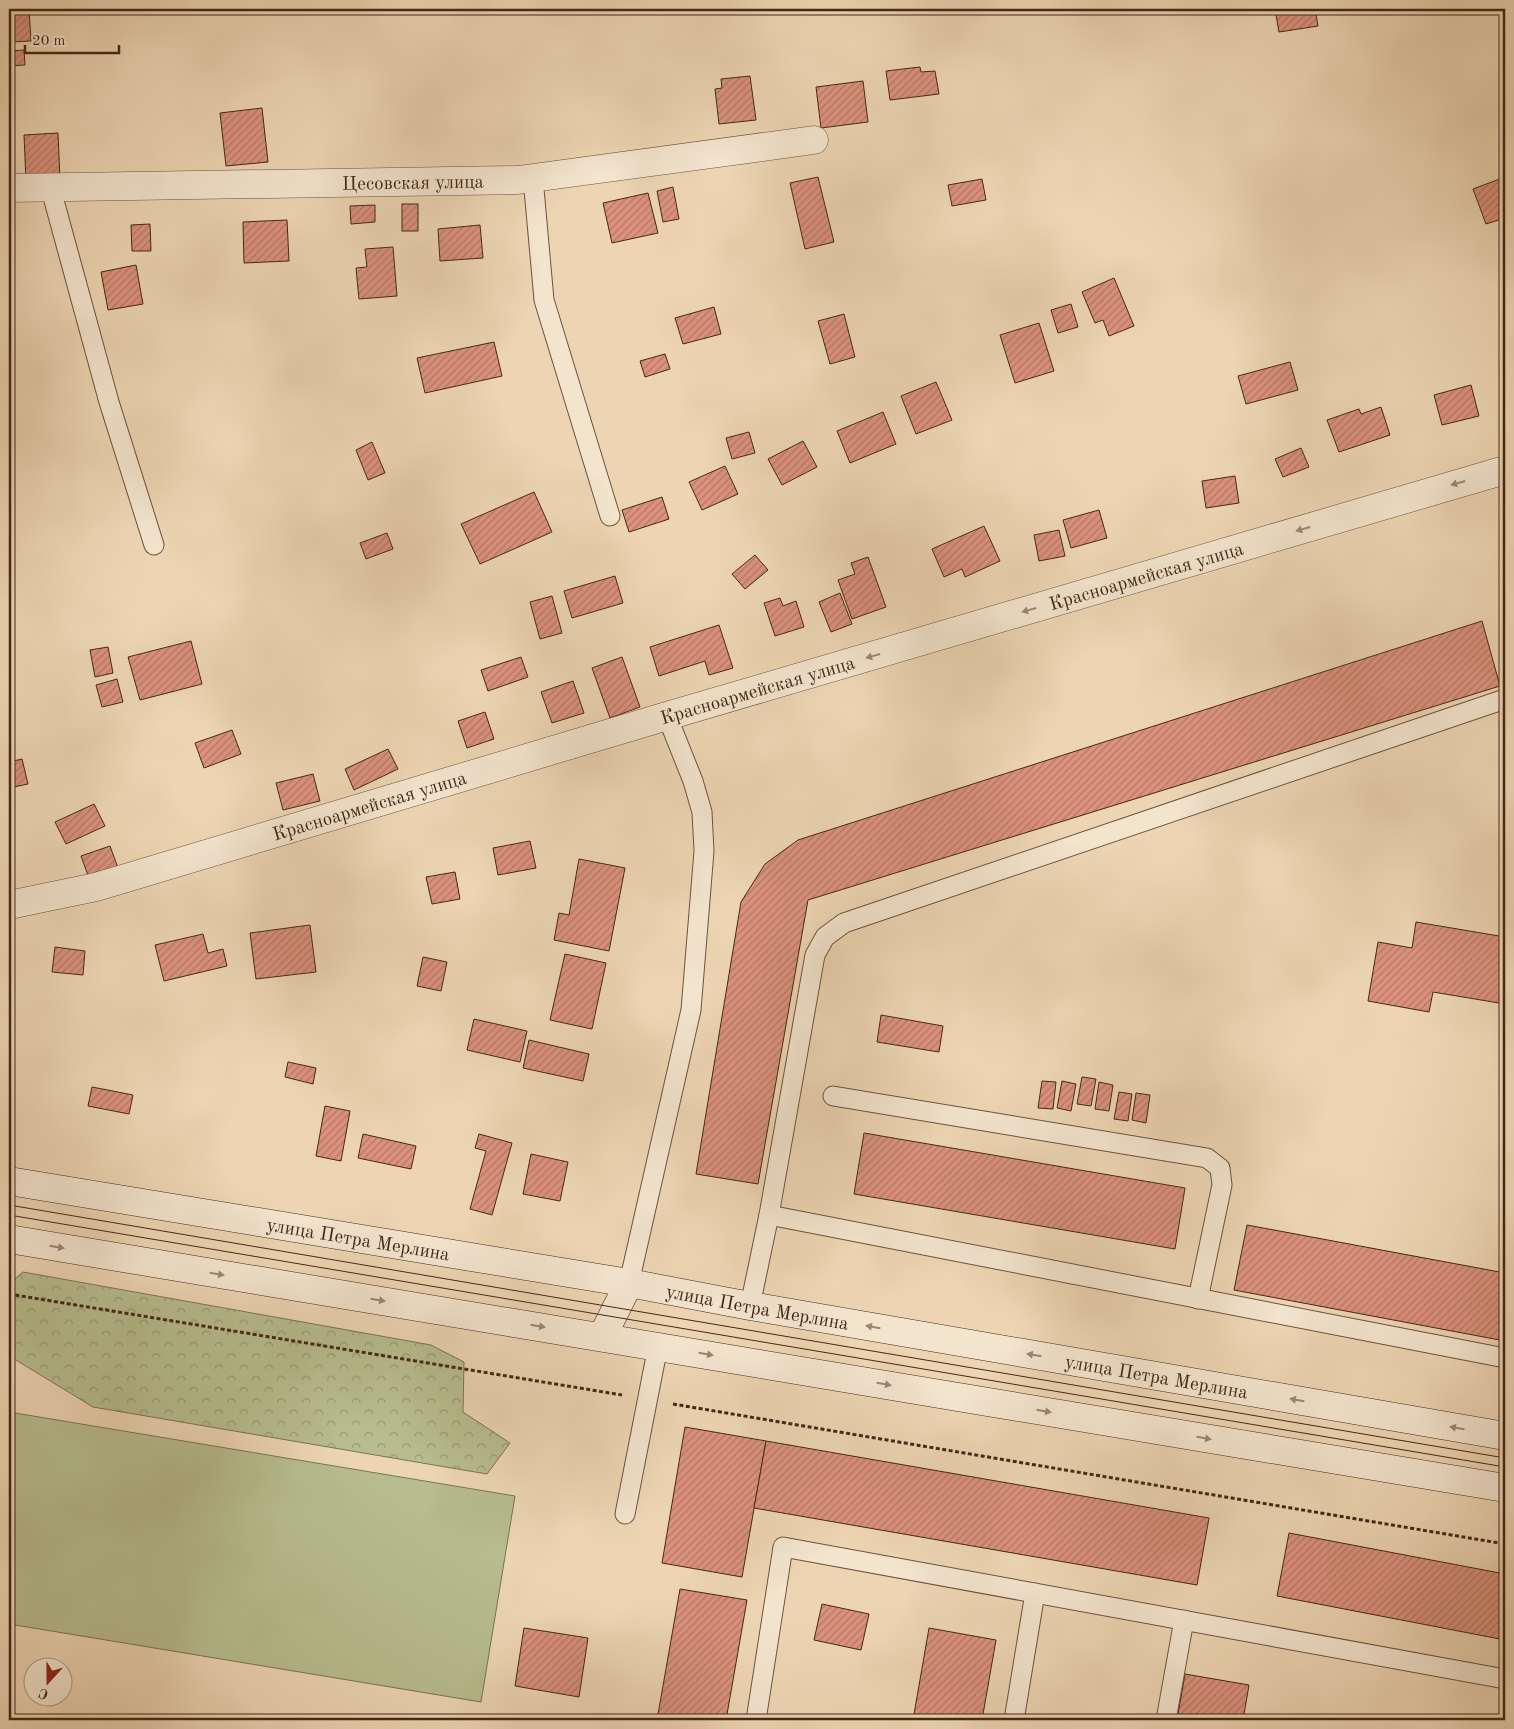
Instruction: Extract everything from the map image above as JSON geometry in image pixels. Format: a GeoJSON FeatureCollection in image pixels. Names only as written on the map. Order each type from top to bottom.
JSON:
{"type":"FeatureCollection","features":[{"type":"Feature","properties":{"kind":"main road","name":"Цесовская улица"},"geometry":{"type":"LineString","coordinates":[[9,188],[518,180],[814,140]]}},
{"type":"Feature","properties":{"kind":"main road","name":"Красноармейская улица"},"geometry":{"type":"LineString","coordinates":[[9,905],[96,887],[668,716],[1505,470]]}},
{"type":"Feature","properties":{"kind":"main road","name":"улица Петра Мерлина"},"geometry":{"type":"LineString","coordinates":[[9,1181],[629,1284],[1505,1436]]}},
{"type":"Feature","properties":{"kind":"main road"},"geometry":{"type":"LineString","coordinates":[[9,1239],[1505,1488]]}},
{"type":"Feature","properties":{"kind":"main road"},"geometry":{"type":"LineString","coordinates":[[602,1337],[629,1284]]}},
{"type":"Feature","properties":{"kind":"lane"},"geometry":{"type":"LineString","coordinates":[[533,178],[544,300],[610,516]]}},
{"type":"Feature","properties":{"kind":"lane"},"geometry":{"type":"LineString","coordinates":[[50,186],[109,402],[154,545]]}},
{"type":"Feature","properties":{"kind":"lane"},"geometry":{"type":"LineString","coordinates":[[750,1306],[815,955],[825,937],[844,923],[1505,699]]}},
{"type":"Feature","properties":{"kind":"lane"},"geometry":{"type":"LineString","coordinates":[[629,1284],[691,1010],[704,851],[702,812],[693,782],[668,716]]}},
{"type":"Feature","properties":{"kind":"lane"},"geometry":{"type":"LineString","coordinates":[[833,1096],[1207,1158],[1220,1168],[1222,1185],[1198,1298]]}},
{"type":"Feature","properties":{"kind":"lane"},"geometry":{"type":"LineString","coordinates":[[768,1215],[1505,1358]]}},
{"type":"Feature","properties":{"kind":"lane"},"geometry":{"type":"LineString","coordinates":[[625,1514],[658,1346]]}},
{"type":"Feature","properties":{"kind":"lane"},"geometry":{"type":"LineString","coordinates":[[756,1720],[783,1547],[1505,1679]]}},
{"type":"Feature","properties":{"kind":"lane"},"geometry":{"type":"LineString","coordinates":[[1014,1720],[1035,1593]]}},
{"type":"Feature","properties":{"kind":"lane"},"geometry":{"type":"LineString","coordinates":[[1166,1720],[1184,1620]]}},
{"type":"Feature","properties":{"kind":"path"},"geometry":{"type":"LineString","coordinates":[[9,1294],[1505,1544]]}},
{"type":"Feature","properties":{"kind":"green space"},"geometry":{"type":"Polygon","coordinates":[[[23,1272],[431,1345],[464,1362],[463,1412],[510,1443],[487,1474],[93,1407],[11,1357],[9,1353],[9,1284],[23,1272]]]}},
{"type":"Feature","properties":{"kind":"green space"},"geometry":{"type":"Polygon","coordinates":[[[9,1412],[515,1496],[481,1702],[9,1624],[9,1412]]]}},
{"type":"Feature","properties":{"kind":"building"},"geometry":{"type":"Polygon","coordinates":[[[9,9],[29,9],[31,41],[9,42],[9,9]]]}},
{"type":"Feature","properties":{"kind":"building"},"geometry":{"type":"Polygon","coordinates":[[[252,9],[271,9],[254,14],[252,9]]]}},
{"type":"Feature","properties":{"kind":"building"},"geometry":{"type":"Polygon","coordinates":[[[1275,9],[1315,9],[1318,26],[1279,32],[1275,9]]]}},
{"type":"Feature","properties":{"kind":"building"},"geometry":{"type":"Polygon","coordinates":[[[24,50],[25,65],[9,66],[9,51],[24,50]]]}},
{"type":"Feature","properties":{"kind":"building"},"geometry":{"type":"Polygon","coordinates":[[[920,67],[921,72],[935,71],[939,94],[890,100],[886,71],[920,67]]]}},
{"type":"Feature","properties":{"kind":"building"},"geometry":{"type":"Polygon","coordinates":[[[750,76],[756,120],[719,124],[715,89],[722,88],[721,79],[750,76]]]}},
{"type":"Feature","properties":{"kind":"building"},"geometry":{"type":"Polygon","coordinates":[[[863,81],[868,122],[821,128],[816,87],[863,81]]]}},
{"type":"Feature","properties":{"kind":"building"},"geometry":{"type":"Polygon","coordinates":[[[262,108],[268,162],[226,166],[220,113],[262,108]]]}},
{"type":"Feature","properties":{"kind":"building"},"geometry":{"type":"Polygon","coordinates":[[[58,133],[60,180],[26,181],[24,135],[58,133]]]}},
{"type":"Feature","properties":{"kind":"building"},"geometry":{"type":"Polygon","coordinates":[[[818,177],[834,242],[805,249],[790,183],[818,177]]]}},
{"type":"Feature","properties":{"kind":"building"},"geometry":{"type":"Polygon","coordinates":[[[1505,177],[1505,218],[1486,224],[1473,189],[1505,177]]]}},
{"type":"Feature","properties":{"kind":"building"},"geometry":{"type":"Polygon","coordinates":[[[982,179],[986,200],[952,206],[948,185],[982,179]]]}},
{"type":"Feature","properties":{"kind":"building"},"geometry":{"type":"Polygon","coordinates":[[[673,187],[679,219],[663,222],[657,191],[673,187]]]}},
{"type":"Feature","properties":{"kind":"building"},"geometry":{"type":"Polygon","coordinates":[[[648,193],[658,233],[612,243],[603,203],[648,193]]]}},
{"type":"Feature","properties":{"kind":"building"},"geometry":{"type":"Polygon","coordinates":[[[402,204],[418,204],[418,231],[402,231],[402,204]]]}},
{"type":"Feature","properties":{"kind":"building"},"geometry":{"type":"Polygon","coordinates":[[[375,205],[375,222],[351,224],[350,206],[375,205]]]}},
{"type":"Feature","properties":{"kind":"building"},"geometry":{"type":"Polygon","coordinates":[[[287,220],[289,261],[244,263],[243,222],[287,220]]]}},
{"type":"Feature","properties":{"kind":"building"},"geometry":{"type":"Polygon","coordinates":[[[150,224],[151,251],[132,251],[131,225],[150,224]]]}},
{"type":"Feature","properties":{"kind":"building"},"geometry":{"type":"Polygon","coordinates":[[[480,225],[483,258],[440,261],[438,229],[480,225]]]}},
{"type":"Feature","properties":{"kind":"building"},"geometry":{"type":"Polygon","coordinates":[[[393,247],[397,296],[359,299],[356,268],[367,267],[365,249],[393,247]]]}},
{"type":"Feature","properties":{"kind":"building"},"geometry":{"type":"Polygon","coordinates":[[[136,265],[143,304],[108,310],[101,272],[136,265]]]}},
{"type":"Feature","properties":{"kind":"building"},"geometry":{"type":"Polygon","coordinates":[[[1114,278],[1134,326],[1109,336],[1103,320],[1095,323],[1082,292],[1114,278]]]}},
{"type":"Feature","properties":{"kind":"building"},"geometry":{"type":"Polygon","coordinates":[[[1071,304],[1078,327],[1058,333],[1051,310],[1071,304]]]}},
{"type":"Feature","properties":{"kind":"building"},"geometry":{"type":"Polygon","coordinates":[[[714,307],[721,334],[683,344],[675,318],[714,307]]]}},
{"type":"Feature","properties":{"kind":"building"},"geometry":{"type":"Polygon","coordinates":[[[844,314],[855,357],[830,364],[818,321],[844,314]]]}},
{"type":"Feature","properties":{"kind":"building"},"geometry":{"type":"Polygon","coordinates":[[[1039,323],[1054,371],[1015,383],[1000,335],[1039,323]]]}},
{"type":"Feature","properties":{"kind":"building"},"geometry":{"type":"Polygon","coordinates":[[[494,342],[502,376],[425,393],[417,358],[494,342]]]}},
{"type":"Feature","properties":{"kind":"building"},"geometry":{"type":"Polygon","coordinates":[[[665,354],[670,369],[645,377],[640,361],[665,354]]]}},
{"type":"Feature","properties":{"kind":"building"},"geometry":{"type":"Polygon","coordinates":[[[1290,362],[1298,390],[1246,404],[1238,376],[1290,362]]]}},
{"type":"Feature","properties":{"kind":"building"},"geometry":{"type":"Polygon","coordinates":[[[936,382],[952,420],[916,434],[901,396],[936,382]]]}},
{"type":"Feature","properties":{"kind":"building"},"geometry":{"type":"Polygon","coordinates":[[[1471,385],[1479,416],[1442,425],[1434,395],[1471,385]]]}},
{"type":"Feature","properties":{"kind":"building"},"geometry":{"type":"Polygon","coordinates":[[[1381,407],[1390,435],[1339,452],[1327,420],[1359,409],[1361,414],[1381,407]]]}},
{"type":"Feature","properties":{"kind":"building"},"geometry":{"type":"Polygon","coordinates":[[[883,412],[896,444],[850,463],[837,431],[883,412]]]}},
{"type":"Feature","properties":{"kind":"building"},"geometry":{"type":"Polygon","coordinates":[[[749,432],[755,453],[732,459],[726,438],[749,432]]]}},
{"type":"Feature","properties":{"kind":"building"},"geometry":{"type":"Polygon","coordinates":[[[803,441],[817,467],[782,485],[768,459],[803,441]]]}},
{"type":"Feature","properties":{"kind":"building"},"geometry":{"type":"Polygon","coordinates":[[[372,442],[385,473],[368,480],[356,450],[372,442]]]}},
{"type":"Feature","properties":{"kind":"building"},"geometry":{"type":"Polygon","coordinates":[[[1301,448],[1309,467],[1283,477],[1275,459],[1301,448]]]}},
{"type":"Feature","properties":{"kind":"building"},"geometry":{"type":"Polygon","coordinates":[[[725,466],[738,494],[702,510],[689,482],[725,466]]]}},
{"type":"Feature","properties":{"kind":"building"},"geometry":{"type":"Polygon","coordinates":[[[1235,476],[1239,503],[1206,508],[1202,481],[1235,476]]]}},
{"type":"Feature","properties":{"kind":"building"},"geometry":{"type":"Polygon","coordinates":[[[534,492],[552,532],[480,564],[461,524],[534,492]]]}},
{"type":"Feature","properties":{"kind":"building"},"geometry":{"type":"Polygon","coordinates":[[[662,497],[669,519],[629,532],[622,510],[662,497]]]}},
{"type":"Feature","properties":{"kind":"building"},"geometry":{"type":"Polygon","coordinates":[[[1099,510],[1107,538],[1071,548],[1063,520],[1099,510]]]}},
{"type":"Feature","properties":{"kind":"building"},"geometry":{"type":"Polygon","coordinates":[[[984,526],[1000,561],[965,577],[962,569],[944,577],[932,549],[984,526]]]}},
{"type":"Feature","properties":{"kind":"building"},"geometry":{"type":"Polygon","coordinates":[[[1059,530],[1065,556],[1039,561],[1034,535],[1059,530]]]}},
{"type":"Feature","properties":{"kind":"building"},"geometry":{"type":"Polygon","coordinates":[[[387,533],[393,549],[366,559],[360,543],[387,533]]]}},
{"type":"Feature","properties":{"kind":"building"},"geometry":{"type":"Polygon","coordinates":[[[755,555],[768,570],[745,589],[732,574],[755,555]]]}},
{"type":"Feature","properties":{"kind":"building"},"geometry":{"type":"Polygon","coordinates":[[[868,557],[886,607],[852,619],[838,580],[855,574],[851,563],[868,557]]]}},
{"type":"Feature","properties":{"kind":"building"},"geometry":{"type":"Polygon","coordinates":[[[615,576],[623,603],[572,618],[564,591],[615,576]]]}},
{"type":"Feature","properties":{"kind":"building"},"geometry":{"type":"Polygon","coordinates":[[[840,593],[852,624],[831,632],[819,602],[840,593]]]}},
{"type":"Feature","properties":{"kind":"building"},"geometry":{"type":"Polygon","coordinates":[[[552,596],[562,633],[540,639],[530,602],[552,596]]]}},
{"type":"Feature","properties":{"kind":"building"},"geometry":{"type":"Polygon","coordinates":[[[780,598],[783,606],[796,601],[804,627],[775,636],[764,603],[780,598]]]}},
{"type":"Feature","properties":{"kind":"building"},"geometry":{"type":"Polygon","coordinates":[[[1482,621],[1500,686],[808,900],[758,1184],[696,1174],[741,902],[765,864],[798,840],[1482,621]]]}},
{"type":"Feature","properties":{"kind":"building"},"geometry":{"type":"Polygon","coordinates":[[[719,625],[733,668],[709,675],[705,661],[659,676],[650,647],[719,625]]]}},
{"type":"Feature","properties":{"kind":"building"},"geometry":{"type":"Polygon","coordinates":[[[191,641],[202,684],[140,700],[128,657],[191,641]]]}},
{"type":"Feature","properties":{"kind":"building"},"geometry":{"type":"Polygon","coordinates":[[[108,647],[113,673],[95,677],[90,650],[108,647]]]}},
{"type":"Feature","properties":{"kind":"building"},"geometry":{"type":"Polygon","coordinates":[[[521,657],[528,677],[488,691],[481,670],[521,657]]]}},
{"type":"Feature","properties":{"kind":"building"},"geometry":{"type":"Polygon","coordinates":[[[622,657],[640,707],[610,718],[592,668],[622,657]]]}},
{"type":"Feature","properties":{"kind":"building"},"geometry":{"type":"Polygon","coordinates":[[[117,679],[123,702],[102,707],[96,685],[117,679]]]}},
{"type":"Feature","properties":{"kind":"building"},"geometry":{"type":"Polygon","coordinates":[[[573,681],[584,713],[552,723],[541,692],[573,681]]]}},
{"type":"Feature","properties":{"kind":"building"},"geometry":{"type":"Polygon","coordinates":[[[485,712],[494,739],[467,748],[458,721],[485,712]]]}},
{"type":"Feature","properties":{"kind":"building"},"geometry":{"type":"Polygon","coordinates":[[[232,730],[241,754],[204,768],[195,743],[232,730]]]}},
{"type":"Feature","properties":{"kind":"building"},"geometry":{"type":"Polygon","coordinates":[[[388,749],[398,769],[354,790],[345,769],[388,749]]]}},
{"type":"Feature","properties":{"kind":"building"},"geometry":{"type":"Polygon","coordinates":[[[22,759],[28,784],[9,788],[9,762],[22,759]]]}},
{"type":"Feature","properties":{"kind":"building"},"geometry":{"type":"Polygon","coordinates":[[[313,774],[320,801],[283,810],[276,783],[313,774]]]}},
{"type":"Feature","properties":{"kind":"building"},"geometry":{"type":"Polygon","coordinates":[[[94,804],[105,826],[66,844],[55,822],[94,804]]]}},
{"type":"Feature","properties":{"kind":"building"},"geometry":{"type":"Polygon","coordinates":[[[530,841],[536,868],[498,875],[493,848],[530,841]]]}},
{"type":"Feature","properties":{"kind":"building"},"geometry":{"type":"Polygon","coordinates":[[[110,846],[118,868],[89,878],[81,856],[110,846]]]}},
{"type":"Feature","properties":{"kind":"building"},"geometry":{"type":"Polygon","coordinates":[[[579,859],[625,868],[609,951],[554,940],[559,913],[569,915],[579,859]]]}},
{"type":"Feature","properties":{"kind":"building"},"geometry":{"type":"Polygon","coordinates":[[[455,872],[460,899],[432,904],[426,877],[455,872]]]}},
{"type":"Feature","properties":{"kind":"building"},"geometry":{"type":"Polygon","coordinates":[[[1416,922],[1505,937],[1505,1004],[1433,992],[1429,1012],[1368,1001],[1378,942],[1412,948],[1416,922]]]}},
{"type":"Feature","properties":{"kind":"building"},"geometry":{"type":"Polygon","coordinates":[[[310,925],[316,972],[256,979],[250,933],[310,925]]]}},
{"type":"Feature","properties":{"kind":"building"},"geometry":{"type":"Polygon","coordinates":[[[203,934],[208,953],[223,949],[227,966],[164,981],[155,945],[203,934]]]}},
{"type":"Feature","properties":{"kind":"building"},"geometry":{"type":"Polygon","coordinates":[[[55,947],[85,951],[83,975],[52,972],[55,947]]]}},
{"type":"Feature","properties":{"kind":"building"},"geometry":{"type":"Polygon","coordinates":[[[565,954],[606,963],[592,1029],[550,1020],[565,954]]]}},
{"type":"Feature","properties":{"kind":"building"},"geometry":{"type":"Polygon","coordinates":[[[423,957],[447,962],[441,991],[417,986],[423,957]]]}},
{"type":"Feature","properties":{"kind":"building"},"geometry":{"type":"Polygon","coordinates":[[[881,1015],[943,1026],[939,1052],[877,1042],[881,1015]]]}},
{"type":"Feature","properties":{"kind":"building"},"geometry":{"type":"Polygon","coordinates":[[[474,1019],[527,1031],[520,1062],[467,1050],[474,1019]]]}},
{"type":"Feature","properties":{"kind":"building"},"geometry":{"type":"Polygon","coordinates":[[[529,1040],[589,1054],[583,1081],[523,1068],[529,1040]]]}},
{"type":"Feature","properties":{"kind":"building"},"geometry":{"type":"Polygon","coordinates":[[[288,1062],[316,1068],[313,1084],[285,1077],[288,1062]]]}},
{"type":"Feature","properties":{"kind":"building"},"geometry":{"type":"Polygon","coordinates":[[[1082,1077],[1096,1079],[1091,1106],[1077,1104],[1082,1077]]]}},
{"type":"Feature","properties":{"kind":"building"},"geometry":{"type":"Polygon","coordinates":[[[1042,1081],[1056,1082],[1053,1109],[1038,1108],[1042,1081]]]}},
{"type":"Feature","properties":{"kind":"building"},"geometry":{"type":"Polygon","coordinates":[[[1062,1081],[1076,1084],[1071,1111],[1057,1108],[1062,1081]]]}},
{"type":"Feature","properties":{"kind":"building"},"geometry":{"type":"Polygon","coordinates":[[[1099,1082],[1113,1085],[1109,1111],[1095,1109],[1099,1082]]]}},
{"type":"Feature","properties":{"kind":"building"},"geometry":{"type":"Polygon","coordinates":[[[92,1087],[133,1095],[129,1114],[88,1106],[92,1087]]]}},
{"type":"Feature","properties":{"kind":"building"},"geometry":{"type":"Polygon","coordinates":[[[1119,1092],[1132,1094],[1128,1121],[1114,1119],[1119,1092]]]}},
{"type":"Feature","properties":{"kind":"building"},"geometry":{"type":"Polygon","coordinates":[[[1136,1093],[1150,1095],[1146,1123],[1132,1120],[1136,1093]]]}},
{"type":"Feature","properties":{"kind":"building"},"geometry":{"type":"Polygon","coordinates":[[[325,1106],[350,1111],[341,1161],[316,1156],[325,1106]]]}},
{"type":"Feature","properties":{"kind":"building"},"geometry":{"type":"Polygon","coordinates":[[[864,1133],[1185,1188],[1175,1249],[854,1194],[864,1133]]]}},
{"type":"Feature","properties":{"kind":"building"},"geometry":{"type":"Polygon","coordinates":[[[363,1134],[416,1146],[411,1169],[358,1158],[363,1134]]]}},
{"type":"Feature","properties":{"kind":"building"},"geometry":{"type":"Polygon","coordinates":[[[479,1134],[512,1143],[492,1215],[470,1209],[486,1151],[475,1148],[479,1134]]]}},
{"type":"Feature","properties":{"kind":"building"},"geometry":{"type":"Polygon","coordinates":[[[531,1154],[568,1162],[560,1201],[523,1194],[531,1154]]]}},
{"type":"Feature","properties":{"kind":"building"},"geometry":{"type":"Polygon","coordinates":[[[1247,1225],[1505,1273],[1505,1341],[1234,1290],[1247,1225]]]}},
{"type":"Feature","properties":{"kind":"building"},"geometry":{"type":"Polygon","coordinates":[[[685,1427],[766,1441],[742,1577],[662,1563],[685,1427]]]}},
{"type":"Feature","properties":{"kind":"building"},"geometry":{"type":"Polygon","coordinates":[[[766,1441],[1209,1518],[1197,1585],[754,1508],[766,1441]]]}},
{"type":"Feature","properties":{"kind":"building"},"geometry":{"type":"Polygon","coordinates":[[[1289,1533],[1505,1574],[1505,1640],[1277,1596],[1289,1533]]]}},
{"type":"Feature","properties":{"kind":"building"},"geometry":{"type":"Polygon","coordinates":[[[680,1589],[747,1600],[726,1720],[657,1720],[680,1589]]]}},
{"type":"Feature","properties":{"kind":"building"},"geometry":{"type":"Polygon","coordinates":[[[822,1604],[869,1614],[861,1650],[814,1640],[822,1604]]]}},
{"type":"Feature","properties":{"kind":"building"},"geometry":{"type":"Polygon","coordinates":[[[524,1628],[588,1638],[579,1697],[515,1686],[524,1628]]]}},
{"type":"Feature","properties":{"kind":"building"},"geometry":{"type":"Polygon","coordinates":[[[929,1628],[996,1640],[982,1720],[913,1720],[929,1628]]]}},
{"type":"Feature","properties":{"kind":"building"},"geometry":{"type":"Polygon","coordinates":[[[1185,1674],[1249,1685],[1243,1720],[1177,1720],[1185,1674]]]}},
{"type":"Feature","properties":{"kind":"tram line"},"geometry":{"type":"LineString","coordinates":[[9,1205],[1505,1458]]}},
{"type":"Feature","properties":{"kind":"tram line"},"geometry":{"type":"LineString","coordinates":[[9,1215],[1505,1467]]}}]}
